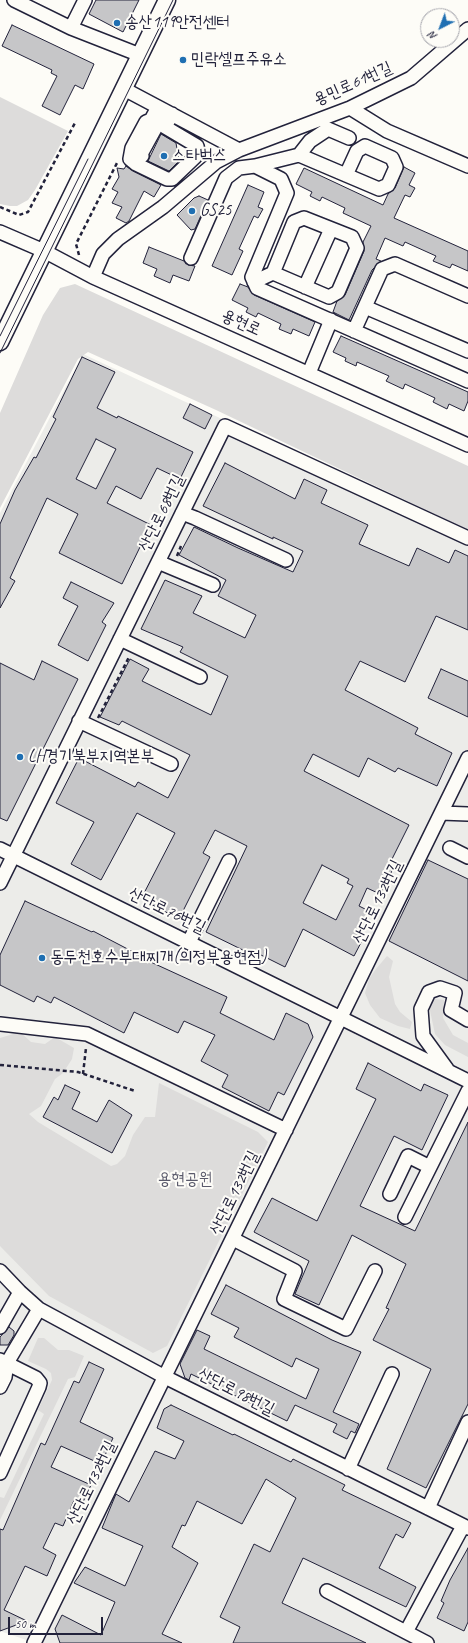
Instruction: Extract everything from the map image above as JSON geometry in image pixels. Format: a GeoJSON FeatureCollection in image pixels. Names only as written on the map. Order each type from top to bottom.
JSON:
{"type":"FeatureCollection","features":[{"type":"Feature","properties":{"kind":"main road"},"geometry":{"type":"LineString","coordinates":[[0,342],[167,0]]}},
{"type":"Feature","properties":{"kind":"street"},"geometry":{"type":"LineString","coordinates":[[14,0],[71,28],[140,55]]}},
{"type":"Feature","properties":{"kind":"street"},"geometry":{"type":"LineString","coordinates":[[71,28],[85,0]]}},
{"type":"Feature","properties":{"kind":"street","name":"용민로61번길"},"geometry":{"type":"LineString","coordinates":[[93,277],[103,254],[118,239],[163,207],[216,162],[239,150],[350,108],[411,78],[468,29]]}},
{"type":"Feature","properties":{"kind":"street"},"geometry":{"type":"LineString","coordinates":[[124,89],[239,150]]}},
{"type":"Feature","properties":{"kind":"street"},"geometry":{"type":"LineString","coordinates":[[350,108],[387,130],[468,166]]}},
{"type":"Feature","properties":{"kind":"street"},"geometry":{"type":"LineString","coordinates":[[142,156],[141,154],[165,111]]}},
{"type":"Feature","properties":{"kind":"street"},"geometry":{"type":"LineString","coordinates":[[146,122],[158,123],[197,146],[198,151],[195,157],[172,179],[167,179],[136,164],[130,159],[132,148],[146,122]]}},
{"type":"Feature","properties":{"kind":"street"},"geometry":{"type":"LineString","coordinates":[[299,155],[310,141],[328,129],[349,138]]}},
{"type":"Feature","properties":{"kind":"street"},"geometry":{"type":"LineString","coordinates":[[191,258],[226,178],[239,168],[255,166],[299,155],[346,175]]}},
{"type":"Feature","properties":{"kind":"street"},"geometry":{"type":"LineString","coordinates":[[255,166],[281,179],[287,193],[252,277],[257,288],[468,381]]}},
{"type":"Feature","properties":{"kind":"street"},"geometry":{"type":"LineString","coordinates":[[254,282],[273,273],[294,222],[304,218],[352,237],[357,248],[338,292],[329,297],[273,273]]}},
{"type":"Feature","properties":{"kind":"street"},"geometry":{"type":"LineString","coordinates":[[305,287],[331,229]]}},
{"type":"Feature","properties":{"kind":"street","name":"용현로"},"geometry":{"type":"LineString","coordinates":[[0,232],[44,251],[93,277],[468,445]]}},
{"type":"Feature","properties":{"kind":"street"},"geometry":{"type":"LineString","coordinates":[[354,331],[382,269],[396,264],[468,296]]}},
{"type":"Feature","properties":{"kind":"street"},"geometry":{"type":"LineString","coordinates":[[365,307],[468,351]]}},
{"type":"Feature","properties":{"kind":"street"},"geometry":{"type":"LineString","coordinates":[[309,373],[331,320]]}},
{"type":"Feature","properties":{"kind":"street","name":"산단로68번길"},"geometry":{"type":"LineString","coordinates":[[0,883],[225,426],[468,538]]}},
{"type":"Feature","properties":{"kind":"street"},"geometry":{"type":"LineString","coordinates":[[182,513],[286,560]]}},
{"type":"Feature","properties":{"kind":"street"},"geometry":{"type":"LineString","coordinates":[[158,562],[213,585]]}},
{"type":"Feature","properties":{"kind":"street"},"geometry":{"type":"LineString","coordinates":[[120,639],[200,677]]}},
{"type":"Feature","properties":{"kind":"street"},"geometry":{"type":"LineString","coordinates":[[79,722],[171,764]]}},
{"type":"Feature","properties":{"kind":"street","name":"산단로132번길"},"geometry":{"type":"LineString","coordinates":[[34,1643],[468,758]]}},
{"type":"Feature","properties":{"kind":"street"},"geometry":{"type":"LineString","coordinates":[[441,813],[468,814]]}},
{"type":"Feature","properties":{"kind":"street"},"geometry":{"type":"LineString","coordinates":[[450,848],[468,857]]}},
{"type":"Feature","properties":{"kind":"street","name":"산단로76번길"},"geometry":{"type":"LineString","coordinates":[[0,850],[342,1017],[468,1081]]}},
{"type":"Feature","properties":{"kind":"street"},"geometry":{"type":"LineString","coordinates":[[189,942],[229,861]]}},
{"type":"Feature","properties":{"kind":"street"},"geometry":{"type":"LineString","coordinates":[[448,1070],[423,1036],[421,1009],[428,992],[440,988],[455,993],[450,1010],[468,1020]]}},
{"type":"Feature","properties":{"kind":"street"},"geometry":{"type":"LineString","coordinates":[[0,1024],[87,1034],[286,1130]]}},
{"type":"Feature","properties":{"kind":"street"},"geometry":{"type":"LineString","coordinates":[[405,1217],[468,1091]]}},
{"type":"Feature","properties":{"kind":"street"},"geometry":{"type":"LineString","coordinates":[[390,1194],[408,1156],[430,1167]]}},
{"type":"Feature","properties":{"kind":"street"},"geometry":{"type":"LineString","coordinates":[[233,1239],[294,1271],[284,1299],[346,1329],[375,1271]]}},
{"type":"Feature","properties":{"kind":"street","name":"산단로98번길"},"geometry":{"type":"LineString","coordinates":[[0,1271],[39,1309],[165,1377],[466,1527]]}},
{"type":"Feature","properties":{"kind":"street"},"geometry":{"type":"LineString","coordinates":[[0,1328],[20,1292]]}},
{"type":"Feature","properties":{"kind":"street"},"geometry":{"type":"LineString","coordinates":[[0,1387],[5,1377],[4,1362],[39,1309]]}},
{"type":"Feature","properties":{"kind":"street"},"geometry":{"type":"LineString","coordinates":[[0,1473],[40,1383],[36,1378],[4,1362]]}},
{"type":"Feature","properties":{"kind":"street"},"geometry":{"type":"LineString","coordinates":[[348,1469],[392,1374]]}},
{"type":"Feature","properties":{"kind":"street"},"geometry":{"type":"LineString","coordinates":[[428,1508],[468,1422]]}},
{"type":"Feature","properties":{"kind":"street"},"geometry":{"type":"LineString","coordinates":[[406,1632],[466,1527]]}},
{"type":"Feature","properties":{"kind":"street"},"geometry":{"type":"LineString","coordinates":[[327,1591],[427,1643]]}},
{"type":"Feature","properties":{"kind":"path"},"geometry":{"type":"LineString","coordinates":[[0,207],[19,216],[28,212],[76,121]]}},
{"type":"Feature","properties":{"kind":"path"},"geometry":{"type":"LineString","coordinates":[[82,258],[77,252],[76,244],[120,156]]}},
{"type":"Feature","properties":{"kind":"path"},"geometry":{"type":"LineString","coordinates":[[100,713],[129,658]]}},
{"type":"Feature","properties":{"kind":"path"},"geometry":{"type":"LineString","coordinates":[[83,1074],[87,1043]]}},
{"type":"Feature","properties":{"kind":"path"},"geometry":{"type":"LineString","coordinates":[[0,1064],[83,1074],[135,1091]]}},
{"type":"Feature","properties":{"kind":"shaded area"},"geometry":{"type":"Polygon","coordinates":[[[83,354],[468,534],[468,1643],[35,1643],[0,1631],[0,513],[83,354]]]}},
{"type":"Feature","properties":{"kind":"green space"},"geometry":{"type":"Polygon","coordinates":[[[0,97],[68,131],[35,190],[28,200],[17,206],[0,204],[0,97]]]}},
{"type":"Feature","properties":{"kind":"green space"},"geometry":{"type":"Polygon","coordinates":[[[75,284],[468,466],[468,530],[216,410],[88,352],[78,359],[0,508],[0,413],[43,315],[60,288],[75,284]]]}},
{"type":"Feature","properties":{"kind":"green space"},"geometry":{"type":"Polygon","coordinates":[[[387,956],[393,961],[389,977],[395,1004],[400,1012],[412,1022],[410,1029],[398,1026],[380,1018],[370,1005],[365,993],[369,979],[387,956]]]}},
{"type":"Feature","properties":{"kind":"green space"},"geometry":{"type":"Polygon","coordinates":[[[435,999],[444,1000],[443,1018],[453,1035],[468,1043],[468,1057],[445,1045],[435,1034],[429,1006],[435,999]]]}},
{"type":"Feature","properties":{"kind":"green space","name":"용현공원"},"geometry":{"type":"Polygon","coordinates":[[[20,1032],[31,1042],[45,1044],[55,1037],[74,1048],[72,1059],[63,1073],[55,1079],[41,1106],[29,1114],[38,1122],[111,1166],[117,1164],[125,1156],[133,1135],[145,1117],[155,1117],[159,1083],[258,1132],[268,1142],[167,1346],[153,1353],[49,1296],[0,1246],[0,1038],[20,1032]]]}},
{"type":"Feature","properties":{"kind":"green space"},"geometry":{"type":"Polygon","coordinates":[[[38,1338],[44,1338],[58,1350],[69,1350],[84,1356],[75,1377],[68,1379],[0,1520],[0,1497],[4,1498],[44,1414],[38,1410],[52,1380],[51,1373],[46,1369],[28,1361],[38,1338]]]}},
{"type":"Feature","properties":{"kind":"building","name":"송산119안전센터"},"geometry":{"type":"Polygon","coordinates":[[[96,0],[139,0],[123,32],[89,14],[96,0]]]}},
{"type":"Feature","properties":{"kind":"building"},"geometry":{"type":"Polygon","coordinates":[[[12,25],[94,64],[83,89],[75,85],[60,115],[42,106],[57,76],[51,73],[52,70],[2,46],[12,25]]]}},
{"type":"Feature","properties":{"kind":"building","name":"스타벅스"},"geometry":{"type":"Polygon","coordinates":[[[161,134],[176,143],[179,161],[169,171],[148,161],[161,134]]]}},
{"type":"Feature","properties":{"kind":"building"},"geometry":{"type":"Polygon","coordinates":[[[126,166],[161,185],[154,197],[144,191],[129,221],[126,223],[116,218],[122,207],[112,203],[118,192],[112,189],[119,177],[117,168],[124,169],[126,166]]]}},
{"type":"Feature","properties":{"kind":"building"},"geometry":{"type":"Polygon","coordinates":[[[404,167],[415,173],[409,185],[415,188],[410,197],[405,195],[394,218],[468,251],[468,271],[452,264],[450,268],[433,261],[436,256],[405,242],[403,246],[385,238],[376,259],[381,261],[372,270],[349,320],[333,312],[337,301],[345,295],[364,251],[363,242],[371,226],[343,213],[345,208],[322,197],[320,201],[310,196],[312,192],[296,184],[304,168],[383,205],[388,194],[395,188],[404,167]]]}},
{"type":"Feature","properties":{"kind":"building"},"geometry":{"type":"Polygon","coordinates":[[[248,185],[264,192],[258,207],[263,209],[258,218],[254,216],[239,249],[243,251],[232,275],[212,266],[248,185]]]}},
{"type":"Feature","properties":{"kind":"building"},"geometry":{"type":"Polygon","coordinates":[[[199,196],[208,200],[195,229],[191,230],[177,215],[194,198],[199,196]]]}},
{"type":"Feature","properties":{"kind":"building"},"geometry":{"type":"Polygon","coordinates":[[[149,247],[184,261],[188,265],[195,266],[189,281],[173,275],[170,283],[154,276],[157,269],[143,263],[149,247]]]}},
{"type":"Feature","properties":{"kind":"building"},"geometry":{"type":"Polygon","coordinates":[[[240,284],[248,287],[254,295],[315,322],[309,336],[293,329],[291,334],[279,329],[281,324],[258,313],[256,317],[246,312],[248,308],[232,300],[240,284]]]}},
{"type":"Feature","properties":{"kind":"building"},"geometry":{"type":"Polygon","coordinates":[[[341,336],[468,392],[468,401],[464,411],[449,404],[447,409],[433,402],[435,398],[405,384],[403,389],[386,381],[389,376],[357,362],[356,366],[345,361],[346,358],[333,352],[341,336]]]}},
{"type":"Feature","properties":{"kind":"building"},"geometry":{"type":"Polygon","coordinates":[[[82,357],[115,372],[97,408],[117,418],[118,416],[193,452],[180,479],[157,468],[141,499],[116,486],[107,503],[153,526],[144,546],[141,545],[122,584],[59,553],[78,514],[47,498],[10,578],[15,581],[0,608],[0,524],[15,490],[34,457],[36,458],[56,419],[53,417],[82,357]],[[96,439],[76,479],[96,489],[116,449],[96,439]]]}},
{"type":"Feature","properties":{"kind":"building"},"geometry":{"type":"Polygon","coordinates":[[[190,404],[212,415],[205,429],[183,418],[190,404]]]}},
{"type":"Feature","properties":{"kind":"building"},"geometry":{"type":"Polygon","coordinates":[[[225,463],[295,499],[304,479],[327,490],[321,503],[368,525],[359,544],[409,566],[417,548],[449,563],[455,550],[468,556],[468,630],[436,616],[405,682],[360,661],[345,690],[418,728],[415,734],[452,753],[437,786],[398,768],[395,772],[368,758],[359,777],[313,754],[304,771],[409,825],[389,865],[394,867],[380,894],[367,888],[359,906],[371,912],[361,933],[365,935],[354,956],[303,929],[285,967],[251,950],[249,953],[206,932],[247,846],[215,830],[203,853],[210,857],[179,919],[141,899],[175,833],[137,813],[101,880],[71,864],[94,822],[56,803],[79,758],[135,787],[138,782],[168,798],[190,755],[122,721],[119,725],[100,717],[130,659],[149,669],[142,681],[211,715],[228,676],[180,652],[183,647],[141,629],[165,580],[202,596],[193,613],[245,638],[256,615],[218,596],[226,580],[179,555],[194,527],[293,572],[303,551],[273,537],[273,539],[203,506],[225,463]],[[322,865],[303,903],[336,920],[353,886],[347,883],[349,879],[322,865]]]}},
{"type":"Feature","properties":{"kind":"building"},"geometry":{"type":"Polygon","coordinates":[[[71,582],[114,603],[102,622],[106,625],[88,661],[58,645],[78,606],[63,598],[71,582]]]}},
{"type":"Feature","properties":{"kind":"building","name":"LH경기북부지역본부"},"geometry":{"type":"Polygon","coordinates":[[[42,661],[78,679],[7,821],[0,818],[0,663],[34,680],[42,661]]]}},
{"type":"Feature","properties":{"kind":"building"},"geometry":{"type":"Polygon","coordinates":[[[441,669],[468,681],[468,717],[428,698],[441,669]]]}},
{"type":"Feature","properties":{"kind":"building"},"geometry":{"type":"Polygon","coordinates":[[[428,860],[468,879],[468,981],[389,941],[428,860]]]}},
{"type":"Feature","properties":{"kind":"building"},"geometry":{"type":"Polygon","coordinates":[[[25,901],[92,932],[93,931],[143,957],[142,958],[227,997],[220,1013],[274,1040],[286,1013],[308,1024],[313,1037],[284,1095],[278,1092],[269,1111],[222,1087],[228,1075],[201,1061],[215,1035],[184,1021],[178,1033],[134,1012],[124,1033],[54,997],[51,1003],[37,996],[34,1002],[0,985],[0,955],[25,901]]]}},
{"type":"Feature","properties":{"kind":"building"},"geometry":{"type":"Polygon","coordinates":[[[368,1063],[421,1091],[424,1084],[448,1095],[422,1150],[394,1136],[360,1206],[415,1231],[468,1122],[468,1404],[426,1488],[387,1469],[431,1369],[373,1340],[389,1309],[386,1308],[406,1264],[352,1235],[319,1305],[295,1294],[309,1261],[254,1232],[272,1198],[317,1221],[376,1099],[356,1089],[368,1063]]]}},
{"type":"Feature","properties":{"kind":"building"},"geometry":{"type":"Polygon","coordinates":[[[65,1085],[80,1092],[72,1109],[97,1122],[109,1100],[132,1115],[112,1153],[43,1117],[54,1097],[58,1100],[65,1085]]]}},
{"type":"Feature","properties":{"kind":"building"},"geometry":{"type":"Polygon","coordinates":[[[226,1285],[332,1340],[361,1352],[333,1412],[359,1424],[355,1433],[351,1431],[347,1439],[333,1432],[337,1424],[295,1405],[287,1421],[191,1374],[189,1380],[185,1378],[180,1364],[197,1330],[210,1336],[204,1349],[306,1399],[319,1369],[296,1358],[292,1367],[234,1337],[239,1328],[211,1314],[226,1285]]]}},
{"type":"Feature","properties":{"kind":"building"},"geometry":{"type":"Polygon","coordinates":[[[9,1327],[14,1331],[14,1335],[8,1345],[0,1345],[0,1337],[9,1327]]]}},
{"type":"Feature","properties":{"kind":"building"},"geometry":{"type":"Polygon","coordinates":[[[89,1362],[104,1369],[80,1422],[113,1438],[101,1464],[61,1446],[51,1467],[91,1485],[83,1502],[75,1498],[63,1526],[55,1523],[43,1548],[56,1555],[47,1576],[25,1566],[4,1610],[27,1621],[0,1631],[0,1529],[3,1530],[41,1443],[45,1445],[74,1381],[79,1383],[89,1362]]]}},
{"type":"Feature","properties":{"kind":"building"},"geometry":{"type":"Polygon","coordinates":[[[171,1405],[291,1462],[293,1459],[345,1485],[342,1490],[411,1523],[403,1538],[396,1534],[379,1568],[416,1587],[406,1607],[303,1558],[282,1603],[366,1643],[233,1643],[240,1627],[220,1617],[254,1544],[270,1552],[296,1498],[266,1479],[242,1524],[197,1501],[185,1526],[182,1525],[172,1547],[198,1563],[162,1634],[182,1643],[60,1643],[55,1629],[62,1615],[101,1635],[115,1602],[74,1583],[85,1567],[125,1586],[143,1546],[102,1528],[116,1494],[129,1502],[155,1451],[175,1459],[184,1441],[157,1428],[164,1409],[171,1405]]]}},
{"type":"Feature","properties":{"kind":"building"},"geometry":{"type":"Polygon","coordinates":[[[468,1548],[468,1622],[464,1631],[437,1618],[444,1603],[441,1601],[450,1580],[468,1548]]]}},
{"type":"Feature","properties":{"kind":"tram line"},"geometry":{"type":"LineString","coordinates":[[0,353],[173,0]]}},
{"type":"Feature","properties":{"kind":"tram line"},"geometry":{"type":"LineString","coordinates":[[0,336],[88,159]]}},
{"type":"Feature","properties":{"kind":"place","name":"송산119안전센터"},"geometry":{"type":"Point","coordinates":[117,23]}},
{"type":"Feature","properties":{"kind":"place","name":"민락셀프주유소"},"geometry":{"type":"Point","coordinates":[183,60]}},
{"type":"Feature","properties":{"kind":"place","name":"스타벅스"},"geometry":{"type":"Point","coordinates":[164,156]}},
{"type":"Feature","properties":{"kind":"place","name":"GS25"},"geometry":{"type":"Point","coordinates":[192,211]}},
{"type":"Feature","properties":{"kind":"place","name":"LH경기북부지역본부"},"geometry":{"type":"Point","coordinates":[20,757]}},
{"type":"Feature","properties":{"kind":"place","name":"동두천호수부대찌개(의정부용현점)"},"geometry":{"type":"Point","coordinates":[42,958]}}]}
